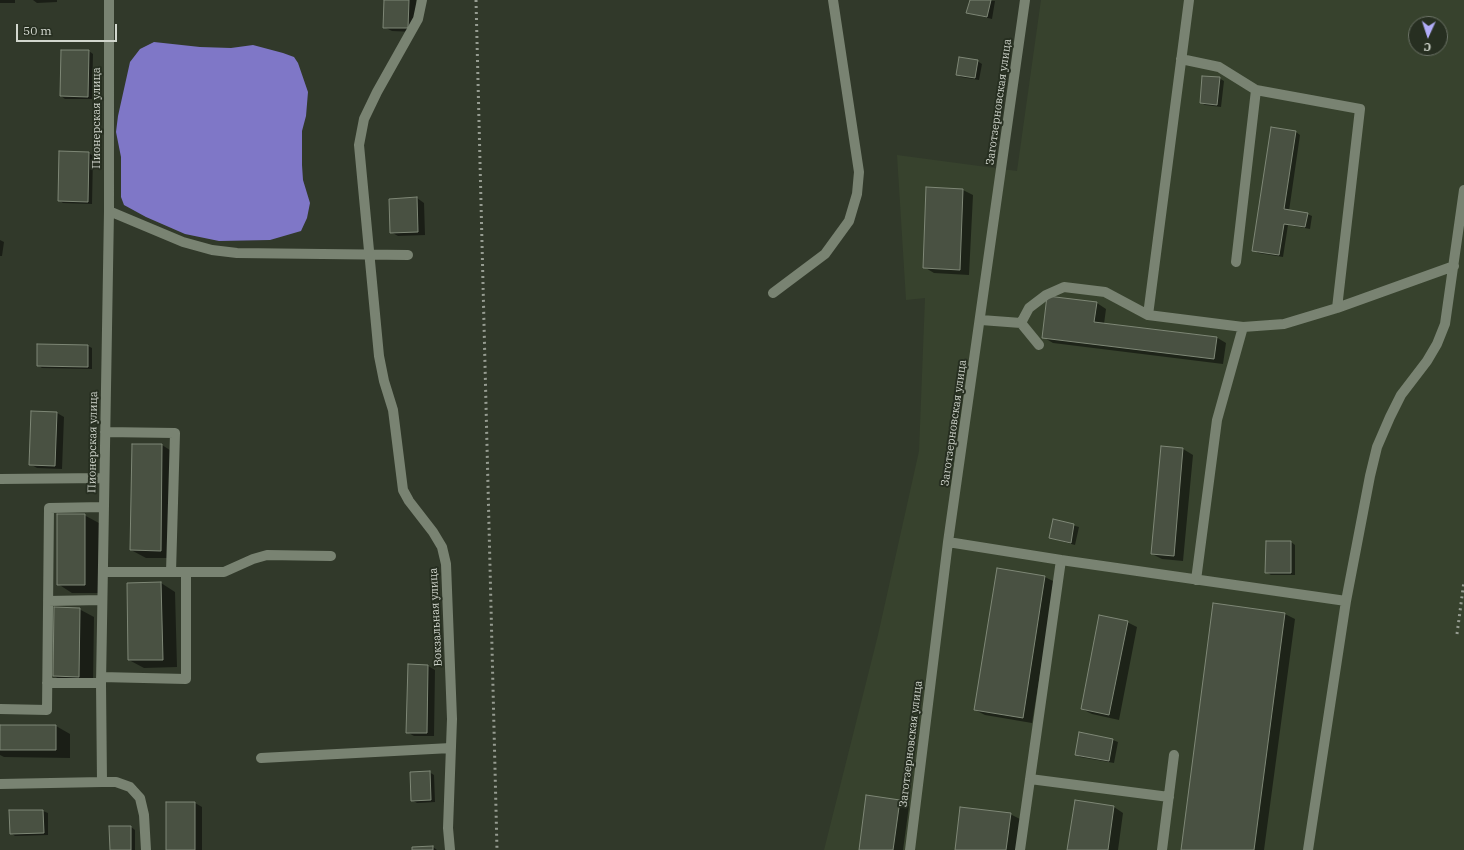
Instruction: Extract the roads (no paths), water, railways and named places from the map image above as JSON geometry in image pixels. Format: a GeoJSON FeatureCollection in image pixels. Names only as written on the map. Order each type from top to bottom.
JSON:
{"type":"FeatureCollection","features":[{"type":"Feature","properties":{"kind":"street","name":"Пионерская улица"},"geometry":{"type":"LineString","coordinates":[[102,782],[101,680],[109,211],[109,0]]}},
{"type":"Feature","properties":{"kind":"street","name":"Вокзальная улица"},"geometry":{"type":"LineString","coordinates":[[422,0],[418,19],[377,92],[364,119],[359,145],[379,356],[384,382],[393,410],[402,490],[433,532],[442,547],[446,564],[452,719],[448,828],[450,850]]}},
{"type":"Feature","properties":{"kind":"street"},"geometry":{"type":"LineString","coordinates":[[774,293],[825,254],[849,221],[857,194],[859,172],[833,0]]}},
{"type":"Feature","properties":{"kind":"street","name":"Заготзерновская улица"},"geometry":{"type":"LineString","coordinates":[[910,850],[948,542],[981,320],[1025,0]]}},
{"type":"Feature","properties":{"kind":"street"},"geometry":{"type":"LineString","coordinates":[[1148,315],[1189,0]]}},
{"type":"Feature","properties":{"kind":"street"},"geometry":{"type":"LineString","coordinates":[[1181,59],[1219,67],[1256,90],[1360,109],[1337,308]]}},
{"type":"Feature","properties":{"kind":"street"},"geometry":{"type":"LineString","coordinates":[[1236,262],[1256,90]]}},
{"type":"Feature","properties":{"kind":"street"},"geometry":{"type":"LineString","coordinates":[[1308,850],[1346,601],[1370,476],[1377,447],[1401,395],[1419,373],[1437,344],[1445,324],[1464,190]]}},
{"type":"Feature","properties":{"kind":"street"},"geometry":{"type":"LineString","coordinates":[[109,211],[183,242],[212,250],[238,254],[408,255]]}},
{"type":"Feature","properties":{"kind":"street"},"geometry":{"type":"LineString","coordinates":[[1021,323],[1029,308],[1046,294],[1064,287],[1105,292],[1148,315],[1243,327],[1284,324],[1337,308],[1454,266]]}},
{"type":"Feature","properties":{"kind":"street"},"geometry":{"type":"LineString","coordinates":[[981,320],[1021,323],[1039,345]]}},
{"type":"Feature","properties":{"kind":"street"},"geometry":{"type":"LineString","coordinates":[[1196,580],[1216,420],[1243,327]]}},
{"type":"Feature","properties":{"kind":"street"},"geometry":{"type":"LineString","coordinates":[[105,432],[175,433],[171,572]]}},
{"type":"Feature","properties":{"kind":"street"},"geometry":{"type":"LineString","coordinates":[[0,479],[104,478]]}},
{"type":"Feature","properties":{"kind":"street"},"geometry":{"type":"LineString","coordinates":[[0,709],[47,710],[49,508],[104,507]]}},
{"type":"Feature","properties":{"kind":"street"},"geometry":{"type":"LineString","coordinates":[[948,542],[1061,560],[1346,601]]}},
{"type":"Feature","properties":{"kind":"street"},"geometry":{"type":"LineString","coordinates":[[103,572],[224,572],[253,559],[267,556],[331,556]]}},
{"type":"Feature","properties":{"kind":"street"},"geometry":{"type":"LineString","coordinates":[[1020,850],[1061,560]]}},
{"type":"Feature","properties":{"kind":"street"},"geometry":{"type":"LineString","coordinates":[[47,683],[101,680],[186,679],[186,572]]}},
{"type":"Feature","properties":{"kind":"street"},"geometry":{"type":"LineString","coordinates":[[48,601],[102,600]]}},
{"type":"Feature","properties":{"kind":"street"},"geometry":{"type":"LineString","coordinates":[[261,758],[451,748]]}},
{"type":"Feature","properties":{"kind":"street"},"geometry":{"type":"LineString","coordinates":[[1162,850],[1174,755]]}},
{"type":"Feature","properties":{"kind":"street"},"geometry":{"type":"LineString","coordinates":[[1030,779],[1168,797]]}},
{"type":"Feature","properties":{"kind":"street"},"geometry":{"type":"LineString","coordinates":[[0,784],[116,782],[130,787],[140,798],[144,815],[146,850]]}},
{"type":"Feature","properties":{"kind":"railway"},"geometry":{"type":"LineString","coordinates":[[476,0],[497,850]]}},
{"type":"Feature","properties":{"kind":"railway"},"geometry":{"type":"LineString","coordinates":[[1457,634],[1464,581]]}}]}
